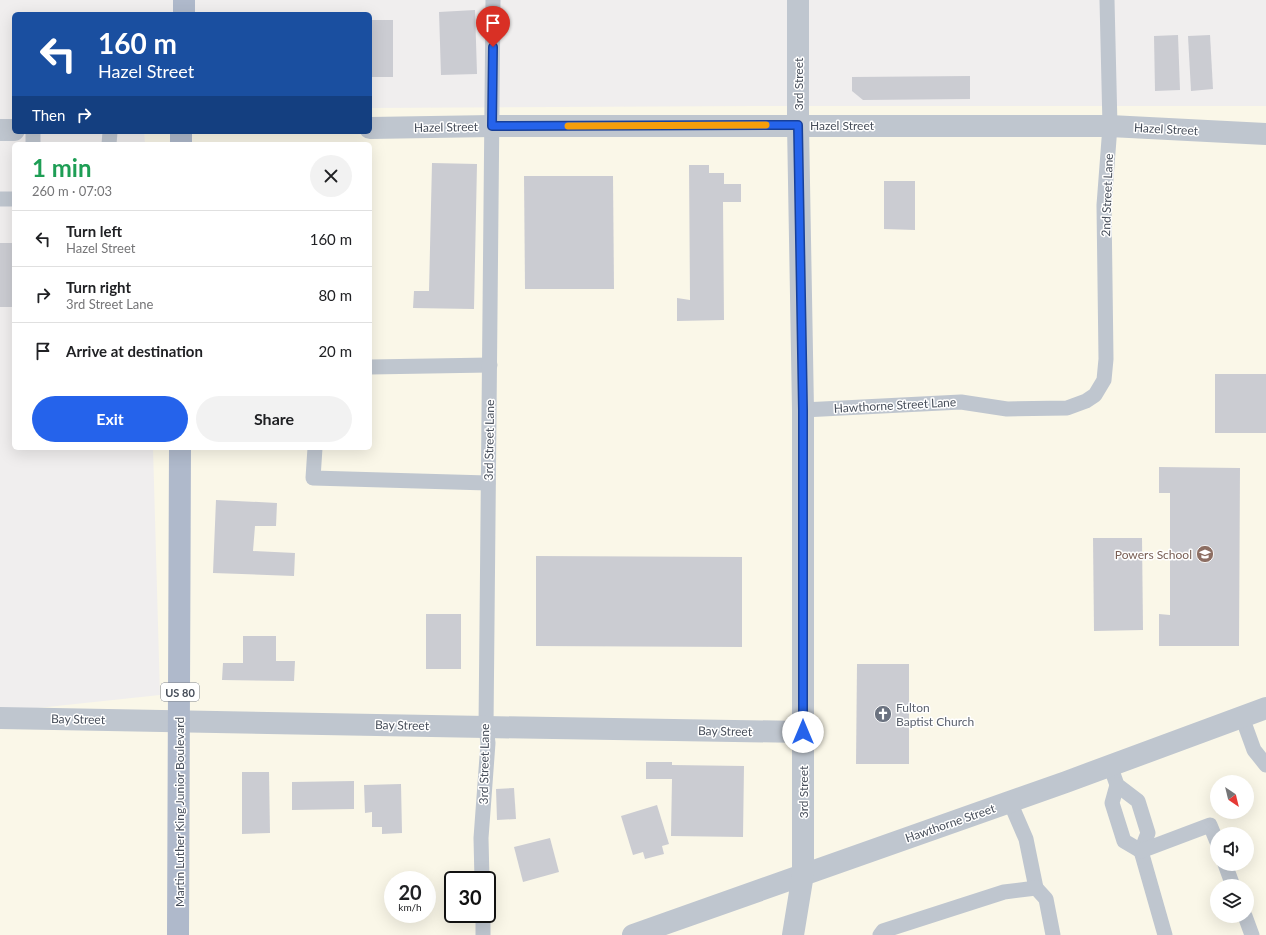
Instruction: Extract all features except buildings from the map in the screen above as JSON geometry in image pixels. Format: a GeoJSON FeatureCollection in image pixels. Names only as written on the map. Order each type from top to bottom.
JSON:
{"type":"FeatureCollection","features":[{"type":"Feature","properties":{"kind":"main road"},"geometry":{"type":"LineString","coordinates":[[184,0],[184,12]]}},
{"type":"Feature","properties":{"kind":"main road","name":"Martin Luther King Junior Boulevard"},"geometry":{"type":"LineString","coordinates":[[178,935],[180,450]]}},
{"type":"Feature","properties":{"kind":"street","name":"3rd Street"},"geometry":{"type":"LineString","coordinates":[[793,935],[803,874],[803,410],[798,125],[798,0]]}},
{"type":"Feature","properties":{"kind":"street","name":"Hazel Street"},"geometry":{"type":"LineString","coordinates":[[372,128],[798,125],[1110,126],[1266,134]]}},
{"type":"Feature","properties":{"kind":"street"},"geometry":{"type":"LineString","coordinates":[[0,130],[12,130]]}},
{"type":"Feature","properties":{"kind":"street","name":"Hawthorne Street"},"geometry":{"type":"LineString","coordinates":[[634,935],[1010,802],[1114,775],[1242,717],[1266,708]]}},
{"type":"Feature","properties":{"kind":"street","name":"Bay Street"},"geometry":{"type":"LineString","coordinates":[[0,718],[803,732]]}},
{"type":"Feature","properties":{"kind":"lane","name":"3rd Street Lane"},"geometry":{"type":"LineString","coordinates":[[482,871],[481,838],[488,743],[486,727],[493,0]]}},
{"type":"Feature","properties":{"kind":"lane","name":"2nd Street Lane"},"geometry":{"type":"LineString","coordinates":[[1099,388],[1104,380],[1106,359],[1104,205],[1110,126],[1107,0]]}},
{"type":"Feature","properties":{"kind":"lane"},"geometry":{"type":"LineString","coordinates":[[0,199],[12,199]]}},
{"type":"Feature","properties":{"kind":"lane"},"geometry":{"type":"LineString","coordinates":[[372,367],[490,365]]}},
{"type":"Feature","properties":{"kind":"lane","name":"Hawthorne Street Lane"},"geometry":{"type":"LineString","coordinates":[[803,410],[961,402],[1007,409],[1067,408],[1086,402],[1095,395],[1099,388]]}},
{"type":"Feature","properties":{"kind":"lane"},"geometry":{"type":"LineString","coordinates":[[315,450],[313,478],[488,483]]}},
{"type":"Feature","properties":{"kind":"lane"},"geometry":{"type":"LineString","coordinates":[[1242,717],[1254,750],[1266,765]]}},
{"type":"Feature","properties":{"kind":"lane"},"geometry":{"type":"LineString","coordinates":[[1114,775],[1112,802],[1124,841],[1141,851]]}},
{"type":"Feature","properties":{"kind":"lane"},"geometry":{"type":"LineString","coordinates":[[1114,775],[1138,801],[1148,833],[1141,851],[1165,935]]}},
{"type":"Feature","properties":{"kind":"lane"},"geometry":{"type":"LineString","coordinates":[[1010,802],[1026,839],[1036,888],[1046,899],[1053,935]]}},
{"type":"Feature","properties":{"kind":"lane"},"geometry":{"type":"LineString","coordinates":[[1141,851],[1210,825],[1211,827]]}},
{"type":"Feature","properties":{"kind":"lane"},"geometry":{"type":"LineString","coordinates":[[880,935],[883,931],[1004,892],[1036,888]]}},
{"type":"Feature","properties":{"kind":"lane"},"geometry":{"type":"LineString","coordinates":[[483,923],[483,935]]}},
{"type":"Feature","properties":{"kind":"lane"},"geometry":{"type":"LineString","coordinates":[[1248,923],[1252,935]]}},
{"type":"Feature","properties":{"kind":"shaded area"},"geometry":{"type":"Polygon","coordinates":[[[1266,106],[1266,935],[0,935],[0,712],[160,695],[153,450],[372,450],[372,142],[145,142],[144,134],[372,134],[372,108],[1266,106]]]}},
{"type":"Feature","properties":{"kind":"slow traffic"},"geometry":{"type":"LineString","coordinates":[[568,126],[766,125]]}},
{"type":"Feature","properties":{"kind":"place","name":"Powers School"},"geometry":{"type":"Point","coordinates":[1205,554]}},
{"type":"Feature","properties":{"kind":"place","name":"Fulton Baptist Church"},"geometry":{"type":"Point","coordinates":[883,714]}},
{"type":"Feature","properties":{"kind":"route"},"geometry":{"type":"LineString","coordinates":[[493,47],[492,126],[798,125],[803,410],[803,732]]}}]}
